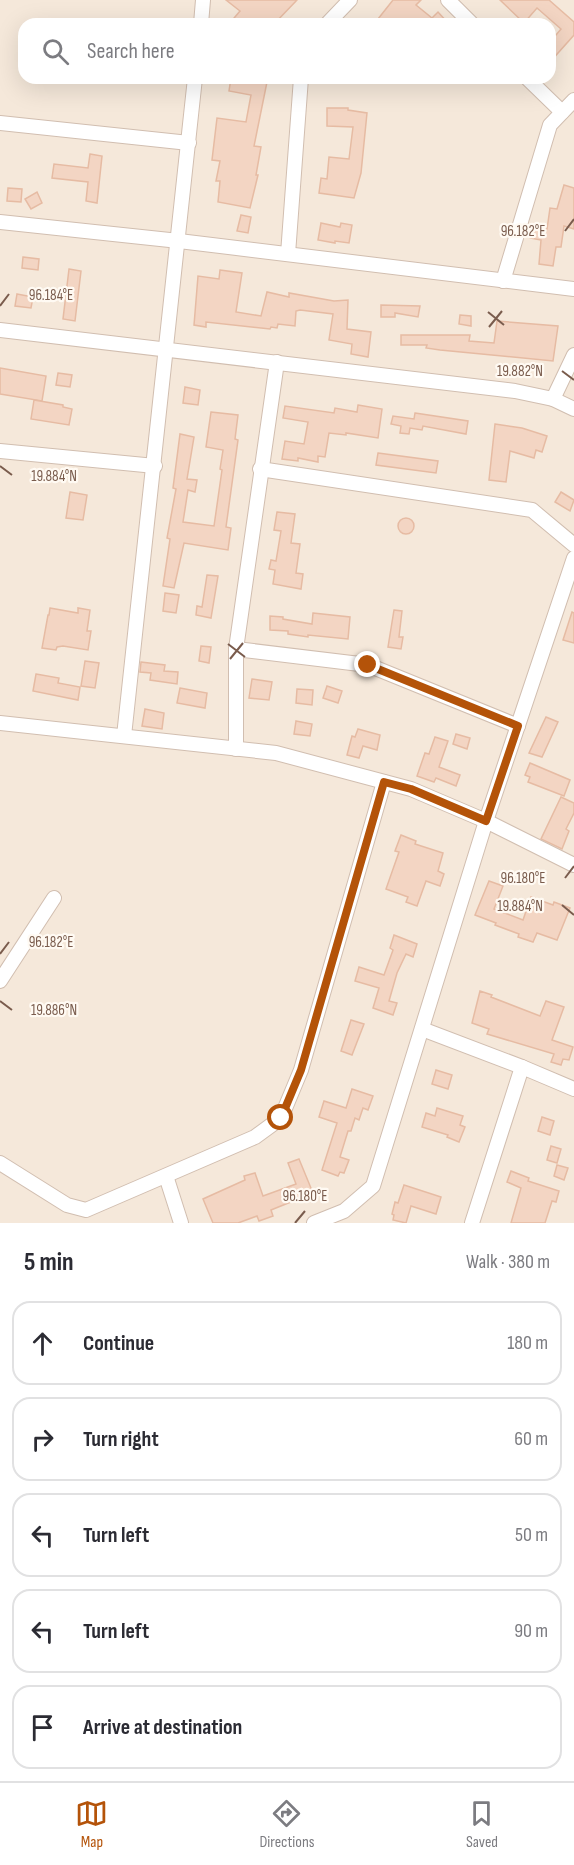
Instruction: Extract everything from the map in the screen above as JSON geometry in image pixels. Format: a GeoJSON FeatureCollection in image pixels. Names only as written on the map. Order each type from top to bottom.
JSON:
{"type":"FeatureCollection","features":[{"type":"Feature","properties":{"kind":"street"},"geometry":{"type":"LineString","coordinates":[[202,18],[203,0]]}},
{"type":"Feature","properties":{"kind":"street"},"geometry":{"type":"LineString","coordinates":[[333,18],[350,0]]}},
{"type":"Feature","properties":{"kind":"street"},"geometry":{"type":"LineString","coordinates":[[448,0],[466,18]]}},
{"type":"Feature","properties":{"kind":"street"},"geometry":{"type":"LineString","coordinates":[[124,736],[168,349],[194,84]]}},
{"type":"Feature","properties":{"kind":"street"},"geometry":{"type":"LineString","coordinates":[[288,254],[301,84]]}},
{"type":"Feature","properties":{"kind":"street"},"geometry":{"type":"LineString","coordinates":[[533,84],[562,112]]}},
{"type":"Feature","properties":{"kind":"street"},"geometry":{"type":"LineString","coordinates":[[503,281],[550,124],[574,100]]}},
{"type":"Feature","properties":{"kind":"street"},"geometry":{"type":"LineString","coordinates":[[0,123],[189,143]]}},
{"type":"Feature","properties":{"kind":"street"},"geometry":{"type":"LineString","coordinates":[[0,222],[179,241],[574,290]]}},
{"type":"Feature","properties":{"kind":"street"},"geometry":{"type":"LineString","coordinates":[[0,330],[515,391],[554,399],[574,410]]}},
{"type":"Feature","properties":{"kind":"street"},"geometry":{"type":"LineString","coordinates":[[554,399],[574,355]]}},
{"type":"Feature","properties":{"kind":"street"},"geometry":{"type":"LineString","coordinates":[[236,749],[236,649],[277,362]]}},
{"type":"Feature","properties":{"kind":"street"},"geometry":{"type":"LineString","coordinates":[[0,451],[155,466]]}},
{"type":"Feature","properties":{"kind":"street"},"geometry":{"type":"LineString","coordinates":[[260,469],[532,510],[574,545]]}},
{"type":"Feature","properties":{"kind":"street"},"geometry":{"type":"LineString","coordinates":[[314,1223],[344,1211],[373,1186],[486,821],[574,558]]}},
{"type":"Feature","properties":{"kind":"street"},"geometry":{"type":"LineString","coordinates":[[236,649],[368,665],[518,726]]}},
{"type":"Feature","properties":{"kind":"street"},"geometry":{"type":"LineString","coordinates":[[0,723],[276,753],[411,789],[486,821],[574,864]]}},
{"type":"Feature","properties":{"kind":"street"},"geometry":{"type":"LineString","coordinates":[[0,1163],[67,1205],[86,1210],[255,1137],[281,1118],[301,1070],[384,782]]}},
{"type":"Feature","properties":{"kind":"street"},"geometry":{"type":"LineString","coordinates":[[0,981],[54,898]]}},
{"type":"Feature","properties":{"kind":"street"},"geometry":{"type":"LineString","coordinates":[[422,1029],[522,1066],[574,1089]]}},
{"type":"Feature","properties":{"kind":"street"},"geometry":{"type":"LineString","coordinates":[[472,1223],[522,1066]]}},
{"type":"Feature","properties":{"kind":"street"},"geometry":{"type":"LineString","coordinates":[[166,1176],[181,1223]]}},
{"type":"Feature","properties":{"kind":"shaded area"},"geometry":{"type":"Polygon","coordinates":[[[0,0],[574,0],[574,1223],[0,1223],[0,0]]]}},
{"type":"Feature","properties":{"kind":"building"},"geometry":{"type":"Polygon","coordinates":[[[226,0],[297,0],[280,18],[234,18],[240,11],[226,0]]]}},
{"type":"Feature","properties":{"kind":"building"},"geometry":{"type":"Polygon","coordinates":[[[393,0],[421,0],[416,5],[432,18],[379,18],[393,0]]]}},
{"type":"Feature","properties":{"kind":"building"},"geometry":{"type":"Polygon","coordinates":[[[500,0],[549,0],[574,22],[574,35],[556,55],[556,35],[561,29],[556,25],[556,18],[548,18],[537,8],[528,18],[519,18],[500,0]]]}},
{"type":"Feature","properties":{"kind":"building"},"geometry":{"type":"Polygon","coordinates":[[[438,12],[444,18],[432,18],[438,12]]]}},
{"type":"Feature","properties":{"kind":"building"},"geometry":{"type":"Polygon","coordinates":[[[230,84],[267,84],[254,146],[261,147],[256,175],[258,175],[250,208],[218,202],[220,181],[216,181],[220,161],[212,160],[217,118],[246,122],[251,95],[229,91],[230,84]]]}},
{"type":"Feature","properties":{"kind":"building"},"geometry":{"type":"Polygon","coordinates":[[[327,108],[348,108],[348,110],[367,113],[361,173],[354,198],[319,193],[321,178],[327,179],[329,157],[349,159],[353,127],[327,126],[327,108]]]}},
{"type":"Feature","properties":{"kind":"building"},"geometry":{"type":"Polygon","coordinates":[[[90,154],[102,156],[97,203],[86,201],[88,182],[52,178],[54,164],[88,168],[90,154]]]}},
{"type":"Feature","properties":{"kind":"building"},"geometry":{"type":"Polygon","coordinates":[[[564,185],[574,188],[574,229],[564,226],[561,247],[556,247],[553,266],[539,264],[541,240],[530,238],[532,227],[547,229],[550,208],[557,209],[564,185]]]}},
{"type":"Feature","properties":{"kind":"building"},"geometry":{"type":"Polygon","coordinates":[[[8,188],[22,189],[21,202],[7,201],[8,188]]]}},
{"type":"Feature","properties":{"kind":"building"},"geometry":{"type":"Polygon","coordinates":[[[37,192],[42,203],[31,209],[25,199],[37,192]]]}},
{"type":"Feature","properties":{"kind":"building"},"geometry":{"type":"Polygon","coordinates":[[[241,215],[251,217],[248,233],[237,231],[241,215]]]}},
{"type":"Feature","properties":{"kind":"building"},"geometry":{"type":"Polygon","coordinates":[[[321,223],[340,227],[341,223],[352,225],[349,243],[318,240],[321,223]]]}},
{"type":"Feature","properties":{"kind":"building"},"geometry":{"type":"Polygon","coordinates":[[[23,257],[39,259],[38,270],[22,268],[23,257]]]}},
{"type":"Feature","properties":{"kind":"building"},"geometry":{"type":"Polygon","coordinates":[[[69,269],[81,271],[75,321],[63,319],[69,269]]]}},
{"type":"Feature","properties":{"kind":"building"},"geometry":{"type":"Polygon","coordinates":[[[220,270],[242,273],[236,312],[261,316],[267,292],[289,297],[289,293],[334,301],[348,300],[347,329],[371,332],[368,357],[351,354],[352,344],[329,340],[333,314],[300,310],[296,311],[295,326],[278,324],[277,328],[271,327],[270,329],[206,322],[206,327],[194,325],[198,276],[219,279],[220,270]]]}},
{"type":"Feature","properties":{"kind":"building"},"geometry":{"type":"Polygon","coordinates":[[[17,294],[33,297],[31,308],[15,306],[17,294]]]}},
{"type":"Feature","properties":{"kind":"building"},"geometry":{"type":"Polygon","coordinates":[[[381,305],[420,306],[418,317],[395,313],[395,317],[381,317],[381,305]]]}},
{"type":"Feature","properties":{"kind":"building"},"geometry":{"type":"Polygon","coordinates":[[[460,315],[471,316],[471,326],[459,324],[460,315]]]}},
{"type":"Feature","properties":{"kind":"building"},"geometry":{"type":"Polygon","coordinates":[[[497,321],[558,326],[553,361],[440,350],[426,348],[427,345],[401,345],[401,335],[470,335],[469,341],[494,343],[497,321]]]}},
{"type":"Feature","properties":{"kind":"building"},"geometry":{"type":"Polygon","coordinates":[[[0,368],[46,376],[42,401],[0,394],[0,368]]]}},
{"type":"Feature","properties":{"kind":"building"},"geometry":{"type":"Polygon","coordinates":[[[58,373],[72,375],[70,387],[56,385],[58,373]]]}},
{"type":"Feature","properties":{"kind":"building"},"geometry":{"type":"Polygon","coordinates":[[[185,387],[200,390],[198,405],[183,403],[185,387]]]}},
{"type":"Feature","properties":{"kind":"building"},"geometry":{"type":"Polygon","coordinates":[[[34,400],[63,405],[63,407],[72,409],[69,425],[31,419],[34,400]]]}},
{"type":"Feature","properties":{"kind":"building"},"geometry":{"type":"Polygon","coordinates":[[[358,405],[382,409],[378,438],[329,433],[325,457],[318,456],[318,462],[298,458],[298,461],[282,459],[285,441],[304,444],[308,422],[283,418],[285,406],[334,413],[335,408],[357,412],[358,405]]]}},
{"type":"Feature","properties":{"kind":"building"},"geometry":{"type":"Polygon","coordinates":[[[211,412],[238,415],[235,439],[238,440],[226,527],[231,528],[228,550],[184,543],[174,588],[163,586],[170,539],[167,538],[176,489],[173,488],[180,434],[194,437],[187,479],[197,480],[195,492],[188,490],[183,522],[214,526],[223,450],[206,447],[211,412]]]}},
{"type":"Feature","properties":{"kind":"building"},"geometry":{"type":"Polygon","coordinates":[[[415,413],[468,421],[466,434],[423,426],[422,430],[410,428],[409,434],[400,433],[401,426],[391,424],[393,416],[414,419],[415,413]]]}},
{"type":"Feature","properties":{"kind":"building"},"geometry":{"type":"Polygon","coordinates":[[[495,424],[522,428],[547,436],[542,452],[536,450],[534,458],[510,451],[506,482],[489,480],[495,424]]]}},
{"type":"Feature","properties":{"kind":"building"},"geometry":{"type":"Polygon","coordinates":[[[378,453],[438,461],[436,473],[376,465],[378,453]]]}},
{"type":"Feature","properties":{"kind":"building"},"geometry":{"type":"Polygon","coordinates":[[[70,492],[87,495],[83,520],[66,518],[70,492]]]}},
{"type":"Feature","properties":{"kind":"building"},"geometry":{"type":"Polygon","coordinates":[[[561,492],[574,500],[570,511],[555,502],[561,492]]]}},
{"type":"Feature","properties":{"kind":"building"},"geometry":{"type":"Polygon","coordinates":[[[277,512],[295,514],[291,543],[300,544],[296,573],[303,574],[301,589],[273,584],[275,570],[269,569],[271,560],[276,561],[281,531],[274,530],[277,512]]]}},
{"type":"Feature","properties":{"kind":"building"},"geometry":{"type":"Polygon","coordinates":[[[406,518],[412,520],[414,526],[412,532],[406,534],[400,532],[398,526],[400,520],[406,518]]]}},
{"type":"Feature","properties":{"kind":"building"},"geometry":{"type":"Polygon","coordinates":[[[207,575],[218,576],[211,618],[196,615],[197,606],[202,607],[207,575]]]}},
{"type":"Feature","properties":{"kind":"building"},"geometry":{"type":"Polygon","coordinates":[[[165,593],[179,595],[176,613],[163,611],[165,593]]]}},
{"type":"Feature","properties":{"kind":"building"},"geometry":{"type":"Polygon","coordinates":[[[50,608],[78,613],[78,608],[90,610],[87,631],[91,631],[88,650],[63,646],[57,647],[56,650],[42,648],[50,608]]]}},
{"type":"Feature","properties":{"kind":"building"},"geometry":{"type":"Polygon","coordinates":[[[394,610],[402,611],[399,637],[403,637],[401,649],[388,647],[394,610]]]}},
{"type":"Feature","properties":{"kind":"building"},"geometry":{"type":"Polygon","coordinates":[[[572,612],[574,613],[574,643],[563,640],[572,612]]]}},
{"type":"Feature","properties":{"kind":"building"},"geometry":{"type":"Polygon","coordinates":[[[313,613],[350,617],[348,639],[308,635],[308,637],[288,634],[288,631],[270,630],[270,616],[312,624],[313,613]]]}},
{"type":"Feature","properties":{"kind":"building"},"geometry":{"type":"Polygon","coordinates":[[[201,646],[211,647],[209,663],[199,661],[201,646]]]}},
{"type":"Feature","properties":{"kind":"building"},"geometry":{"type":"Polygon","coordinates":[[[85,661],[99,663],[95,688],[81,686],[85,661]]]}},
{"type":"Feature","properties":{"kind":"building"},"geometry":{"type":"Polygon","coordinates":[[[141,662],[165,665],[164,671],[178,672],[177,684],[150,680],[151,673],[140,672],[141,662]]]}},
{"type":"Feature","properties":{"kind":"building"},"geometry":{"type":"Polygon","coordinates":[[[36,674],[59,678],[58,683],[80,687],[78,700],[33,691],[36,674]]]}},
{"type":"Feature","properties":{"kind":"building"},"geometry":{"type":"Polygon","coordinates":[[[252,679],[272,682],[269,700],[249,698],[252,679]]]}},
{"type":"Feature","properties":{"kind":"building"},"geometry":{"type":"Polygon","coordinates":[[[327,686],[342,691],[338,703],[323,698],[327,686]]]}},
{"type":"Feature","properties":{"kind":"building"},"geometry":{"type":"Polygon","coordinates":[[[180,688],[207,693],[205,708],[177,703],[180,688]]]}},
{"type":"Feature","properties":{"kind":"building"},"geometry":{"type":"Polygon","coordinates":[[[297,689],[313,690],[312,705],[296,703],[297,689]]]}},
{"type":"Feature","properties":{"kind":"building"},"geometry":{"type":"Polygon","coordinates":[[[145,709],[164,713],[162,729],[142,726],[145,709]]]}},
{"type":"Feature","properties":{"kind":"building"},"geometry":{"type":"Polygon","coordinates":[[[546,717],[558,722],[542,757],[529,753],[546,717]]]}},
{"type":"Feature","properties":{"kind":"building"},"geometry":{"type":"Polygon","coordinates":[[[296,721],[312,724],[310,736],[294,734],[296,721]]]}},
{"type":"Feature","properties":{"kind":"building"},"geometry":{"type":"Polygon","coordinates":[[[358,729],[380,735],[377,750],[363,746],[359,758],[347,755],[352,736],[355,737],[358,729]]]}},
{"type":"Feature","properties":{"kind":"building"},"geometry":{"type":"Polygon","coordinates":[[[456,734],[470,738],[467,749],[453,744],[456,734]]]}},
{"type":"Feature","properties":{"kind":"building"},"geometry":{"type":"Polygon","coordinates":[[[435,737],[448,741],[439,767],[460,775],[456,786],[436,778],[434,782],[417,776],[425,753],[429,754],[435,737]]]}},
{"type":"Feature","properties":{"kind":"building"},"geometry":{"type":"Polygon","coordinates":[[[530,763],[570,780],[564,796],[528,782],[530,777],[525,775],[530,763]]]}},
{"type":"Feature","properties":{"kind":"building"},"geometry":{"type":"Polygon","coordinates":[[[561,797],[574,803],[574,813],[566,829],[569,831],[562,849],[541,839],[561,797]]]}},
{"type":"Feature","properties":{"kind":"building"},"geometry":{"type":"Polygon","coordinates":[[[401,835],[416,841],[415,844],[443,853],[438,871],[444,874],[440,886],[426,881],[417,906],[406,902],[408,897],[386,889],[399,852],[395,851],[401,835]]]}},
{"type":"Feature","properties":{"kind":"building"},"geometry":{"type":"Polygon","coordinates":[[[489,881],[503,886],[494,909],[523,920],[531,897],[570,908],[557,940],[537,933],[533,942],[475,915],[489,881]]]}},
{"type":"Feature","properties":{"kind":"building"},"geometry":{"type":"Polygon","coordinates":[[[394,935],[417,944],[413,957],[406,954],[397,973],[389,1001],[397,1003],[393,1015],[373,1008],[379,988],[355,981],[359,967],[384,975],[393,950],[390,948],[394,935]]]}},
{"type":"Feature","properties":{"kind":"building"},"geometry":{"type":"Polygon","coordinates":[[[480,991],[540,1016],[546,1001],[564,1007],[552,1040],[573,1047],[569,1060],[563,1059],[561,1065],[551,1062],[554,1054],[487,1034],[489,1029],[472,1023],[480,991]]]}},
{"type":"Feature","properties":{"kind":"building"},"geometry":{"type":"Polygon","coordinates":[[[351,1020],[364,1024],[352,1055],[341,1051],[351,1020]]]}},
{"type":"Feature","properties":{"kind":"building"},"geometry":{"type":"Polygon","coordinates":[[[436,1070],[452,1075],[448,1089],[432,1084],[436,1070]]]}},
{"type":"Feature","properties":{"kind":"building"},"geometry":{"type":"Polygon","coordinates":[[[352,1089],[373,1096],[368,1110],[363,1108],[359,1120],[355,1118],[351,1131],[348,1131],[340,1157],[349,1160],[344,1173],[340,1172],[338,1176],[322,1170],[337,1123],[319,1117],[324,1101],[346,1108],[352,1089]]]}},
{"type":"Feature","properties":{"kind":"building"},"geometry":{"type":"Polygon","coordinates":[[[437,1108],[463,1116],[460,1125],[465,1127],[459,1142],[447,1137],[448,1135],[422,1127],[426,1113],[435,1116],[437,1108]]]}},
{"type":"Feature","properties":{"kind":"building"},"geometry":{"type":"Polygon","coordinates":[[[542,1117],[554,1121],[550,1135],[538,1131],[542,1117]]]}},
{"type":"Feature","properties":{"kind":"building"},"geometry":{"type":"Polygon","coordinates":[[[551,1146],[561,1149],[557,1163],[547,1160],[551,1146]]]}},
{"type":"Feature","properties":{"kind":"building"},"geometry":{"type":"Polygon","coordinates":[[[299,1159],[313,1193],[271,1210],[273,1216],[259,1221],[257,1216],[238,1223],[213,1223],[203,1199],[245,1180],[244,1176],[255,1173],[263,1196],[296,1184],[288,1163],[299,1159]]]}},
{"type":"Feature","properties":{"kind":"building"},"geometry":{"type":"Polygon","coordinates":[[[557,1165],[568,1168],[564,1180],[554,1176],[557,1165]]]}},
{"type":"Feature","properties":{"kind":"building"},"geometry":{"type":"Polygon","coordinates":[[[511,1171],[529,1178],[528,1181],[559,1191],[556,1202],[552,1201],[545,1223],[511,1223],[521,1188],[507,1182],[511,1171]]]}},
{"type":"Feature","properties":{"kind":"building"},"geometry":{"type":"Polygon","coordinates":[[[404,1185],[441,1197],[436,1214],[411,1206],[406,1223],[393,1220],[395,1202],[398,1203],[404,1185]]]}},
{"type":"Feature","properties":{"kind":"route"},"geometry":{"type":"LineString","coordinates":[[281,1118],[301,1070],[384,782],[411,789],[486,821],[518,726],[368,665]]}}]}
